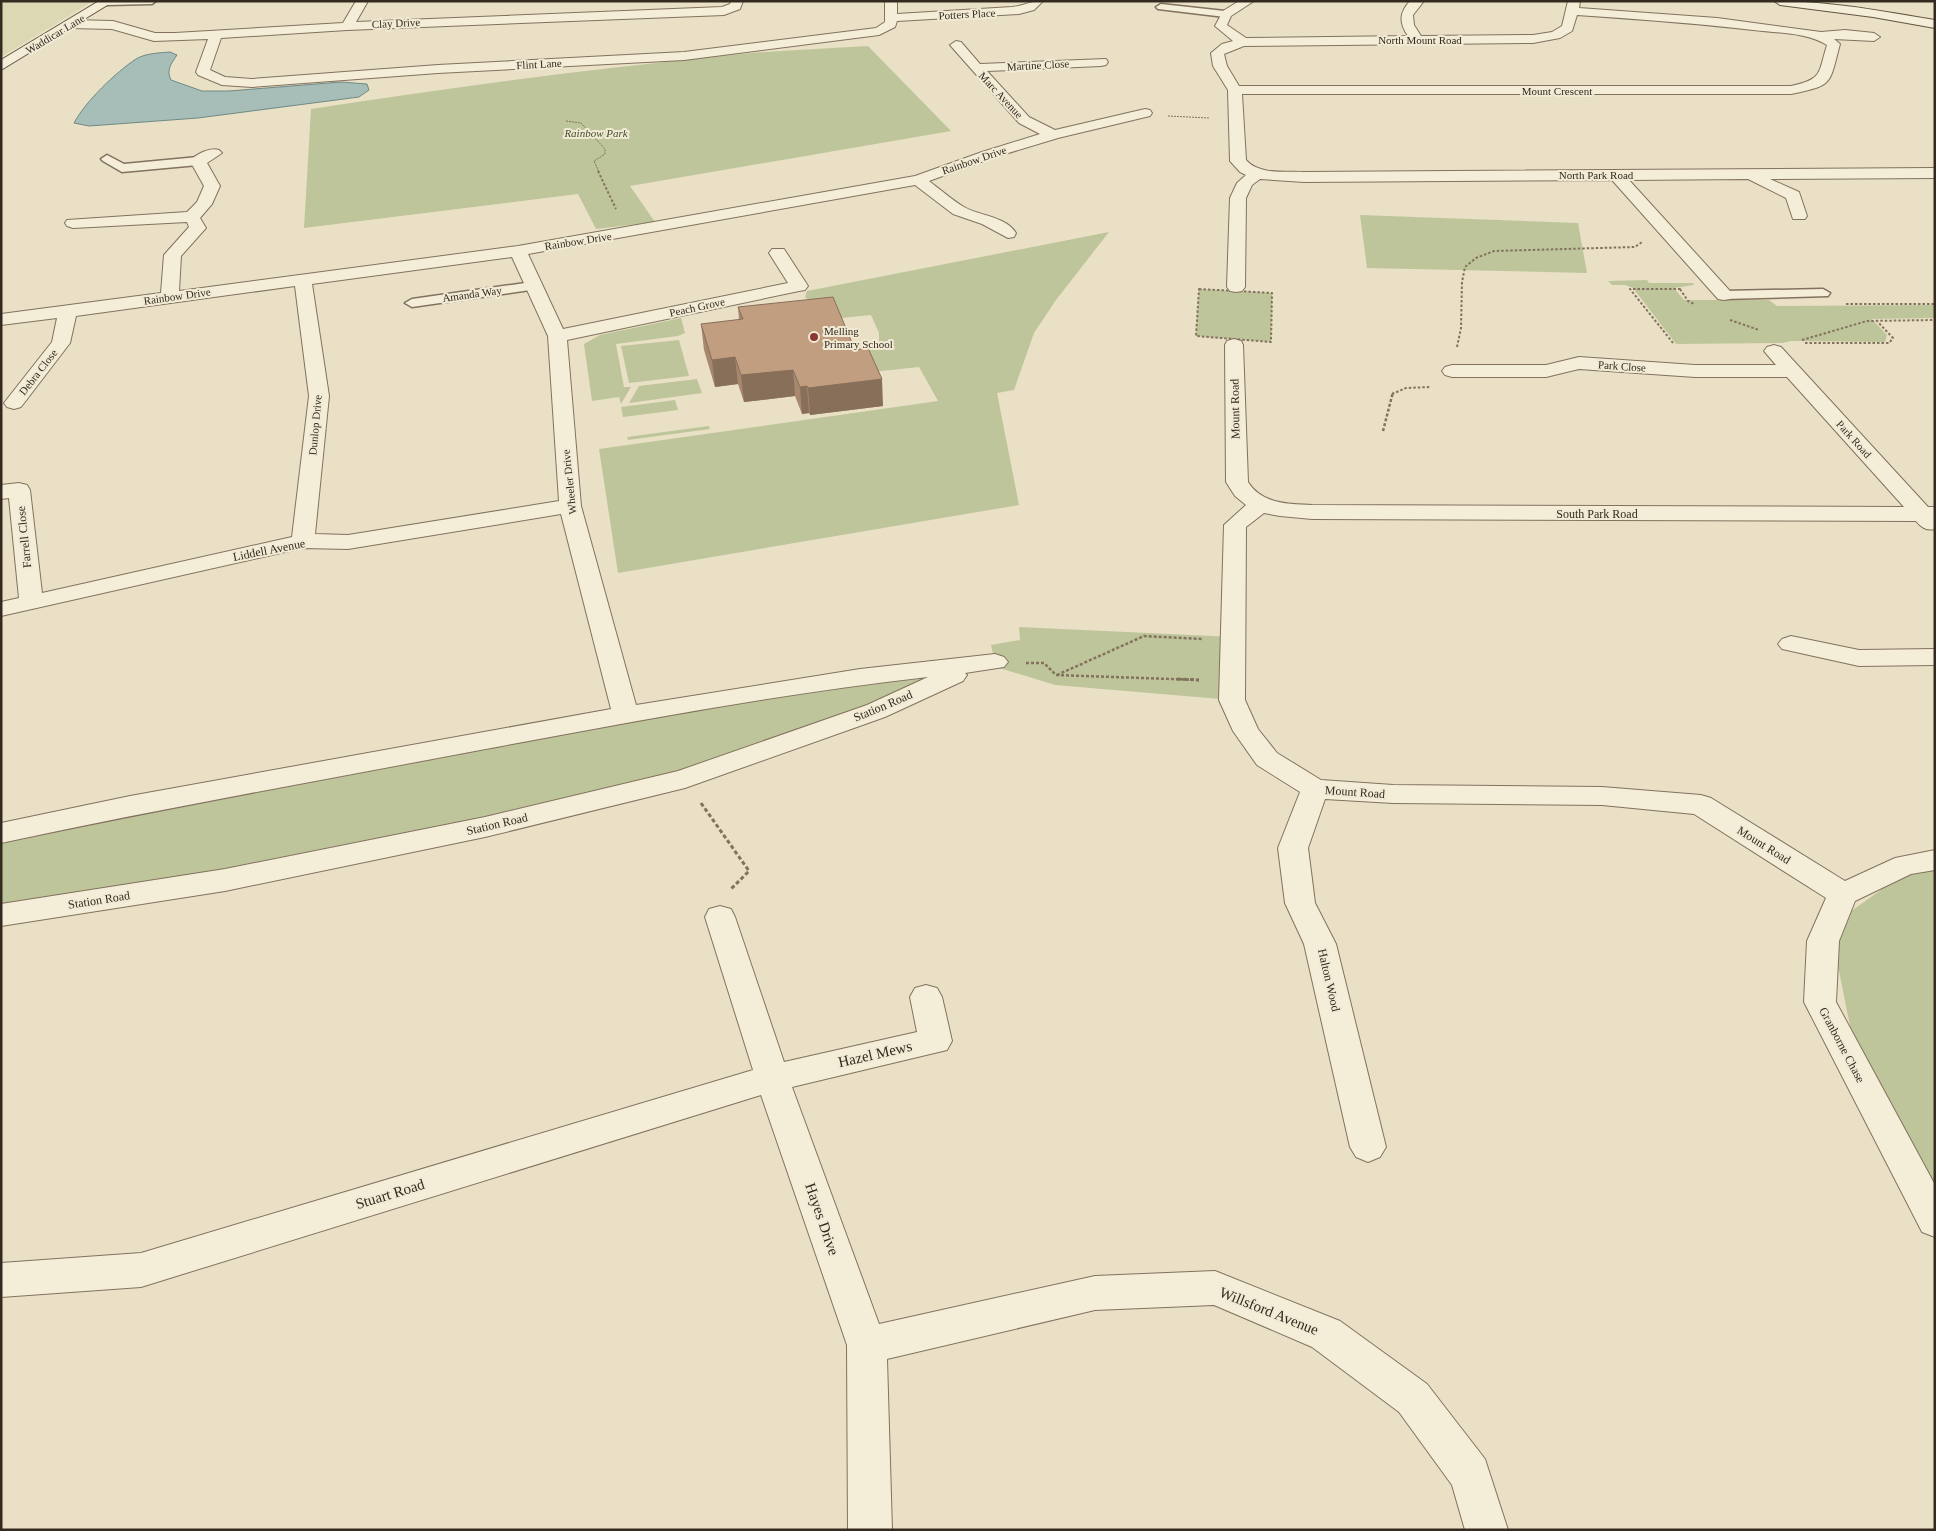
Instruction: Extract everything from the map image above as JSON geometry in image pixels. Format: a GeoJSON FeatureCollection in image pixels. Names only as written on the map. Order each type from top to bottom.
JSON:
{"type":"FeatureCollection","features":[{"type":"Feature","properties":{"kind":"street"},"geometry":{"type":"LineString","coordinates":[[347,26],[362,1]]}},
{"type":"Feature","properties":{"kind":"street"},"geometry":{"type":"LineString","coordinates":[[737,1],[736,6],[724,11],[748,49]]}},
{"type":"Feature","properties":{"kind":"street"},"geometry":{"type":"LineString","coordinates":[[891,1],[892,18]]}},
{"type":"Feature","properties":{"kind":"street","name":"Potters Place"},"geometry":{"type":"LineString","coordinates":[[892,18],[1012,11],[1029,8],[1038,1]]}},
{"type":"Feature","properties":{"kind":"street"},"geometry":{"type":"LineString","coordinates":[[1243,42],[1221,26],[1225,14],[1248,1]]}},
{"type":"Feature","properties":{"kind":"street"},"geometry":{"type":"LineString","coordinates":[[1416,39],[1407,28],[1406,18],[1412,5],[1418,1]]}},
{"type":"Feature","properties":{"kind":"street"},"geometry":{"type":"LineString","coordinates":[[1780,1],[1873,13],[1935,24]]}},
{"type":"Feature","properties":{"kind":"street","name":"Waddicar Lane"},"geometry":{"type":"LineString","coordinates":[[1,66],[108,2]]}},
{"type":"Feature","properties":{"kind":"street"},"geometry":{"type":"LineString","coordinates":[[1574,6],[1787,30],[1821,36],[1846,34],[1874,38]]}},
{"type":"Feature","properties":{"kind":"street","name":"North Mount Road"},"geometry":{"type":"LineString","coordinates":[[1243,42],[1416,39],[1533,40],[1556,35],[1568,28],[1574,6]]}},
{"type":"Feature","properties":{"kind":"street","name":"Clay Drive"},"geometry":{"type":"LineString","coordinates":[[70,24],[113,25],[154,37],[216,35],[347,26],[724,11]]}},
{"type":"Feature","properties":{"kind":"street","name":"Flint Lane"},"geometry":{"type":"LineString","coordinates":[[216,35],[204,72],[222,81],[252,83],[438,68],[684,56],[871,33],[887,28],[891,24],[892,18]]}},
{"type":"Feature","properties":{"kind":"street","name":"Mount Crescent"},"geometry":{"type":"LineString","coordinates":[[1236,90],[1791,90],[1814,85],[1824,78],[1834,44],[1821,36]]}},
{"type":"Feature","properties":{"kind":"street"},"geometry":{"type":"LineString","coordinates":[[1236,287],[1238,198],[1245,183],[1257,174],[1245,168],[1238,161],[1236,90],[1220,66],[1217,53],[1227,47],[1243,42]]}},
{"type":"Feature","properties":{"kind":"street","name":"Marc Avenue"},"geometry":{"type":"LineString","coordinates":[[956,45],[1024,120],[1052,135]]}},
{"type":"Feature","properties":{"kind":"street","name":"Martine Close"},"geometry":{"type":"LineString","coordinates":[[976,68],[1101,62]]}},
{"type":"Feature","properties":{"kind":"street","name":"Rainbow Drive"},"geometry":{"type":"LineString","coordinates":[[1,320],[518,251],[627,233],[918,180],[987,154],[1052,135],[1142,113]]}},
{"type":"Feature","properties":{"kind":"street"},"geometry":{"type":"LineString","coordinates":[[73,223],[192,217],[204,204],[212,186],[198,161],[214,153]]}},
{"type":"Feature","properties":{"kind":"street","name":"North Park Road"},"geometry":{"type":"LineString","coordinates":[[1257,174],[1304,177],[1935,172]]}},
{"type":"Feature","properties":{"kind":"street"},"geometry":{"type":"LineString","coordinates":[[1616,174],[1724,295]]}},
{"type":"Feature","properties":{"kind":"street"},"geometry":{"type":"LineString","coordinates":[[1748,174],[1793,196],[1799,216]]}},
{"type":"Feature","properties":{"kind":"street"},"geometry":{"type":"LineString","coordinates":[[918,180],[959,211],[988,222],[1008,233]]}},
{"type":"Feature","properties":{"kind":"street"},"geometry":{"type":"LineString","coordinates":[[170,297],[173,255],[198,228],[192,217]]}},
{"type":"Feature","properties":{"kind":"street","name":"Wheeler Drive"},"geometry":{"type":"LineString","coordinates":[[518,251],[532,286],[557,336],[570,506],[626,715]]}},
{"type":"Feature","properties":{"kind":"street","name":"Peach Grove"},"geometry":{"type":"LineString","coordinates":[[557,336],[799,286],[778,253]]}},
{"type":"Feature","properties":{"kind":"street","name":"Dunlop Drive"},"geometry":{"type":"LineString","coordinates":[[303,280],[319,396],[303,541]]}},
{"type":"Feature","properties":{"kind":"street","name":"Debra Close"},"geometry":{"type":"LineString","coordinates":[[14,403],[60,343],[67,312]]}},
{"type":"Feature","properties":{"kind":"street","name":"Mount Road"},"geometry":{"type":"LineString","coordinates":[[1234,345],[1237,482],[1242,492],[1260,505],[1235,525],[1232,700],[1246,731],[1267,759],[1315,789],[1393,794],[1602,796],[1701,805],[1843,894]]}},
{"type":"Feature","properties":{"kind":"street","name":"Park Road"},"geometry":{"type":"LineString","coordinates":[[1774,351],[1931,518]]}},
{"type":"Feature","properties":{"kind":"street","name":"Park Close"},"geometry":{"type":"LineString","coordinates":[[1452,371],[1546,371],[1579,363],[1695,371],[1792,371]]}},
{"type":"Feature","properties":{"kind":"street","name":"Farrell Close"},"geometry":{"type":"LineString","coordinates":[[1,492],[19,490],[31,602]]}},
{"type":"Feature","properties":{"kind":"street","name":"South Park Road"},"geometry":{"type":"LineString","coordinates":[[1260,505],[1287,511],[1312,512],[1931,518]]}},
{"type":"Feature","properties":{"kind":"street","name":"Liddell Avenue"},"geometry":{"type":"LineString","coordinates":[[1,609],[303,541],[348,542],[570,506]]}},
{"type":"Feature","properties":{"kind":"street"},"geometry":{"type":"LineString","coordinates":[[1792,644],[1860,658],[1935,658]]}},
{"type":"Feature","properties":{"kind":"street","name":"Station Road"},"geometry":{"type":"LineString","coordinates":[[1,833],[130,806],[626,715],[860,677],[984,664]]}},
{"type":"Feature","properties":{"kind":"street","name":"Station Road"},"geometry":{"type":"LineString","coordinates":[[1,916],[225,880],[485,827],[685,779],[876,710],[984,664]]}},
{"type":"Feature","properties":{"kind":"street"},"geometry":{"type":"LineString","coordinates":[[860,677],[876,710]]}},
{"type":"Feature","properties":{"kind":"street","name":"Halton Wood"},"geometry":{"type":"LineString","coordinates":[[1315,789],[1293,848],[1300,903],[1320,944],[1368,1147]]}},
{"type":"Feature","properties":{"kind":"street"},"geometry":{"type":"LineString","coordinates":[[1843,894],[1905,865],[1935,860]]}},
{"type":"Feature","properties":{"kind":"street","name":"Granborne Chase"},"geometry":{"type":"LineString","coordinates":[[1843,894],[1823,941],[1820,1002],[1935,1221]]}},
{"type":"Feature","properties":{"kind":"street","name":"Hayes Drive"},"geometry":{"type":"LineString","coordinates":[[720,917],[772,1078],[867,1345],[870,1530]]}},
{"type":"Feature","properties":{"kind":"street","name":"Hazel Mews"},"geometry":{"type":"LineString","coordinates":[[772,1078],[935,1041],[926,997]]}},
{"type":"Feature","properties":{"kind":"street","name":"Stuart Road"},"geometry":{"type":"LineString","coordinates":[[1,1280],[141,1270],[772,1078]]}},
{"type":"Feature","properties":{"kind":"street","name":"Willsford Avenue"},"geometry":{"type":"LineString","coordinates":[[867,1345],[1095,1293],[1215,1288],[1326,1334],[1413,1398],[1470,1474],[1488,1530]]}},
{"type":"Feature","properties":{"kind":"lane"},"geometry":{"type":"LineString","coordinates":[[108,2],[152,1]]}},
{"type":"Feature","properties":{"kind":"lane"},"geometry":{"type":"LineString","coordinates":[[1160,7],[1225,14]]}},
{"type":"Feature","properties":{"kind":"lane"},"geometry":{"type":"LineString","coordinates":[[107,159],[122,168],[198,161]]}},
{"type":"Feature","properties":{"kind":"lane","name":"Amanda Way"},"geometry":{"type":"LineString","coordinates":[[412,303],[532,286]]}},
{"type":"Feature","properties":{"kind":"lane"},"geometry":{"type":"LineString","coordinates":[[1724,295],[1823,293]]}},
{"type":"Feature","properties":{"kind":"path"},"geometry":{"type":"LineString","coordinates":[[1142,113],[1237,120]]}},
{"type":"Feature","properties":{"kind":"path"},"geometry":{"type":"LineString","coordinates":[[566,121],[581,123],[605,149],[605,154],[594,161],[627,233]]}},
{"type":"Feature","properties":{"kind":"path"},"geometry":{"type":"LineString","coordinates":[[1384,431],[1389,416],[1389,400],[1393,392],[1406,388],[1442,385],[1451,381],[1461,328],[1462,282],[1465,267],[1476,258],[1494,252],[1635,247],[1644,241]]}},
{"type":"Feature","properties":{"kind":"path"},"geometry":{"type":"LineString","coordinates":[[1198,289],[1272,293],[1271,342],[1196,336],[1198,289]]}},
{"type":"Feature","properties":{"kind":"path"},"geometry":{"type":"LineString","coordinates":[[1685,289],[1630,289],[1695,371]]}},
{"type":"Feature","properties":{"kind":"path"},"geometry":{"type":"LineString","coordinates":[[1798,341],[1868,321],[1935,320]]}},
{"type":"Feature","properties":{"kind":"path"},"geometry":{"type":"LineString","coordinates":[[1056,675],[1144,636],[1234,640]]}},
{"type":"Feature","properties":{"kind":"path"},"geometry":{"type":"LineString","coordinates":[[984,664],[1044,663],[1056,675],[1233,681]]}},
{"type":"Feature","properties":{"kind":"path"},"geometry":{"type":"LineString","coordinates":[[685,779],[749,871],[725,896],[720,917]]}},
{"type":"Feature","properties":{"kind":"shaded area"},"geometry":{"type":"Polygon","coordinates":[[[1,1],[93,1],[1,57],[1,1]]]}},
{"type":"Feature","properties":{"kind":"green space","name":"Rainbow Park"},"geometry":{"type":"Polygon","coordinates":[[[868,46],[951,131],[630,186],[655,222],[596,229],[578,194],[304,228],[311,109],[468,86],[626,66],[749,53],[868,46]]]}},
{"type":"Feature","properties":{"kind":"green space"},"geometry":{"type":"Polygon","coordinates":[[[1360,215],[1578,223],[1587,273],[1367,268],[1360,215]]]}},
{"type":"Feature","properties":{"kind":"green space"},"geometry":{"type":"Polygon","coordinates":[[[1109,232],[1056,300],[1034,333],[1014,390],[997,393],[1019,505],[618,573],[599,449],[938,401],[919,367],[853,374],[845,351],[879,347],[879,333],[871,315],[831,319],[805,297],[807,291],[1109,232]]]}},
{"type":"Feature","properties":{"kind":"green space"},"geometry":{"type":"Polygon","coordinates":[[[1647,280],[1649,283],[1693,283],[1694,285],[1674,288],[1684,300],[1769,300],[1777,306],[1935,305],[1935,318],[1872,319],[1887,335],[1885,342],[1791,341],[1783,343],[1676,344],[1633,288],[1625,285],[1612,285],[1608,281],[1647,280]]]}},
{"type":"Feature","properties":{"kind":"green space"},"geometry":{"type":"Polygon","coordinates":[[[1199,289],[1272,293],[1271,342],[1196,336],[1199,289]]]}},
{"type":"Feature","properties":{"kind":"green space"},"geometry":{"type":"Polygon","coordinates":[[[681,318],[685,333],[678,336],[616,344],[624,387],[631,387],[621,404],[619,397],[592,401],[584,344],[600,335],[681,318]]]}},
{"type":"Feature","properties":{"kind":"green space"},"geometry":{"type":"Polygon","coordinates":[[[679,340],[689,376],[629,383],[621,346],[679,340]]]}},
{"type":"Feature","properties":{"kind":"green space"},"geometry":{"type":"Polygon","coordinates":[[[697,379],[702,393],[629,403],[639,386],[697,379]]]}},
{"type":"Feature","properties":{"kind":"green space"},"geometry":{"type":"Polygon","coordinates":[[[675,400],[678,410],[623,417],[621,407],[675,400]]]}},
{"type":"Feature","properties":{"kind":"green space"},"geometry":{"type":"Polygon","coordinates":[[[709,426],[710,429],[628,440],[627,437],[709,426]]]}},
{"type":"Feature","properties":{"kind":"green space"},"geometry":{"type":"Polygon","coordinates":[[[1019,627],[1234,637],[1232,700],[1055,685],[996,667],[991,645],[1020,640],[1019,627]]]}},
{"type":"Feature","properties":{"kind":"green space"},"geometry":{"type":"Polygon","coordinates":[[[973,665],[780,745],[422,840],[1,915],[1,840],[860,677],[973,665]]]}},
{"type":"Feature","properties":{"kind":"green space"},"geometry":{"type":"Polygon","coordinates":[[[1935,862],[1935,1196],[1861,1081],[1830,926],[1919,863],[1935,862]]]}},
{"type":"Feature","properties":{"kind":"water"},"geometry":{"type":"Polygon","coordinates":[[[170,52],[177,55],[169,70],[171,80],[202,91],[229,91],[341,82],[367,84],[369,90],[359,97],[198,118],[89,126],[74,123],[93,97],[110,79],[136,59],[170,52]]]}},
{"type":"Feature","properties":{"kind":"building"},"geometry":{"type":"Polygon","coordinates":[[[833,297],[855,350],[868,348],[882,379],[808,388],[807,386],[800,387],[793,370],[741,375],[735,357],[712,360],[701,324],[743,319],[738,307],[833,297]]]}},
{"type":"Feature","properties":{"kind":"place","name":"Melling Primary School"},"geometry":{"type":"Point","coordinates":[814,337]}}]}
